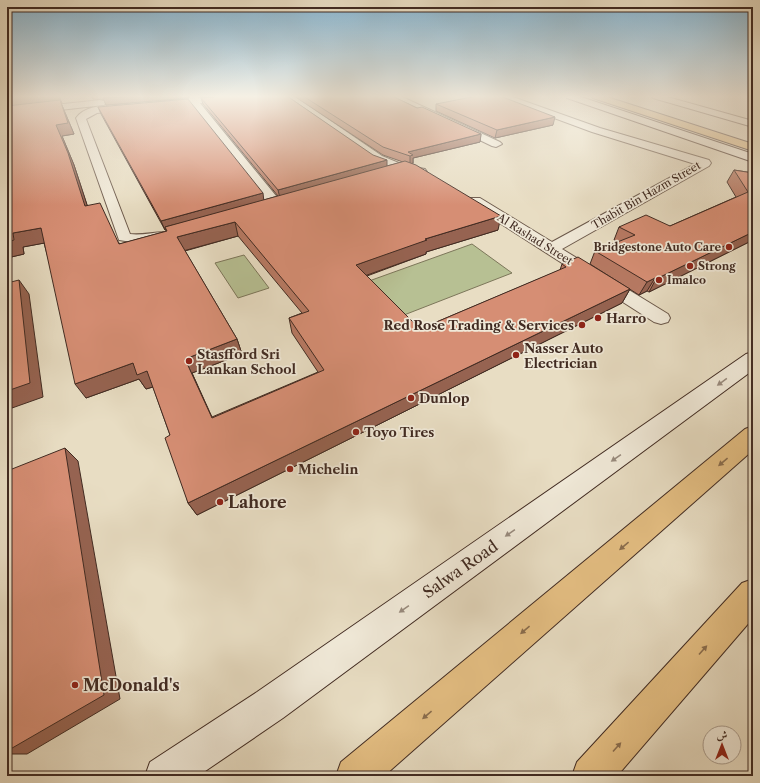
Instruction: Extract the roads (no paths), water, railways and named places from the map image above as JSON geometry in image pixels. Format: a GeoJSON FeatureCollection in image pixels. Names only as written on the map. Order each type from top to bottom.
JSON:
{"type":"FeatureCollection","features":[{"type":"Feature","properties":{"kind":"highway"},"geometry":{"type":"LineString","coordinates":[[706,133],[753,148]]}},
{"type":"Feature","properties":{"kind":"highway"},"geometry":{"type":"LineString","coordinates":[[355,776],[753,436]]}},
{"type":"Feature","properties":{"kind":"highway"},"geometry":{"type":"LineString","coordinates":[[591,776],[753,594]]}},
{"type":"Feature","properties":{"kind":"street"},"geometry":{"type":"LineString","coordinates":[[86,133],[124,237],[134,240],[148,240],[177,233]]}},
{"type":"Feature","properties":{"kind":"street"},"geometry":{"type":"LineString","coordinates":[[220,133],[276,205]]}},
{"type":"Feature","properties":{"kind":"street"},"geometry":{"type":"LineString","coordinates":[[340,133],[378,159],[403,169],[432,175]]}},
{"type":"Feature","properties":{"kind":"street"},"geometry":{"type":"LineString","coordinates":[[472,133],[496,144]]}},
{"type":"Feature","properties":{"kind":"street","name":"Thabit Bin Hazm Street"},"geometry":{"type":"LineString","coordinates":[[551,249],[705,163],[604,133]]}},
{"type":"Feature","properties":{"kind":"street"},"geometry":{"type":"LineString","coordinates":[[678,133],[753,158]]}},
{"type":"Feature","properties":{"kind":"street"},"geometry":{"type":"LineString","coordinates":[[380,175],[403,169]]}},
{"type":"Feature","properties":{"kind":"street","name":"Al Rashad Street"},"geometry":{"type":"LineString","coordinates":[[467,196],[661,318]]}},
{"type":"Feature","properties":{"kind":"street"},"geometry":{"type":"LineString","coordinates":[[260,209],[291,201]]}},
{"type":"Feature","properties":{"kind":"street","name":"Salwa Road"},"geometry":{"type":"LineString","coordinates":[[164,776],[283,695],[753,358]]}},
{"type":"Feature","properties":{"kind":"place","name":"Bridgestone Auto Care"},"geometry":{"type":"Point","coordinates":[729,247]}},
{"type":"Feature","properties":{"kind":"place","name":"Strong"},"geometry":{"type":"Point","coordinates":[690,266]}},
{"type":"Feature","properties":{"kind":"place","name":"Imalco"},"geometry":{"type":"Point","coordinates":[659,280]}},
{"type":"Feature","properties":{"kind":"place","name":"Harro"},"geometry":{"type":"Point","coordinates":[598,318]}},
{"type":"Feature","properties":{"kind":"place","name":"Red Rose Trading & Services"},"geometry":{"type":"Point","coordinates":[582,325]}},
{"type":"Feature","properties":{"kind":"place","name":"Nasser Auto Electrician"},"geometry":{"type":"Point","coordinates":[516,355]}},
{"type":"Feature","properties":{"kind":"place","name":"Stasfford Sri Lankan School"},"geometry":{"type":"Point","coordinates":[189,361]}},
{"type":"Feature","properties":{"kind":"place","name":"Dunlop"},"geometry":{"type":"Point","coordinates":[411,398]}},
{"type":"Feature","properties":{"kind":"place","name":"Toyo Tires"},"geometry":{"type":"Point","coordinates":[356,432]}},
{"type":"Feature","properties":{"kind":"place","name":"Michelin"},"geometry":{"type":"Point","coordinates":[290,469]}},
{"type":"Feature","properties":{"kind":"place","name":"Lahore"},"geometry":{"type":"Point","coordinates":[220,502]}},
{"type":"Feature","properties":{"kind":"place","name":"McDonald's"},"geometry":{"type":"Point","coordinates":[75,685]}}]}
